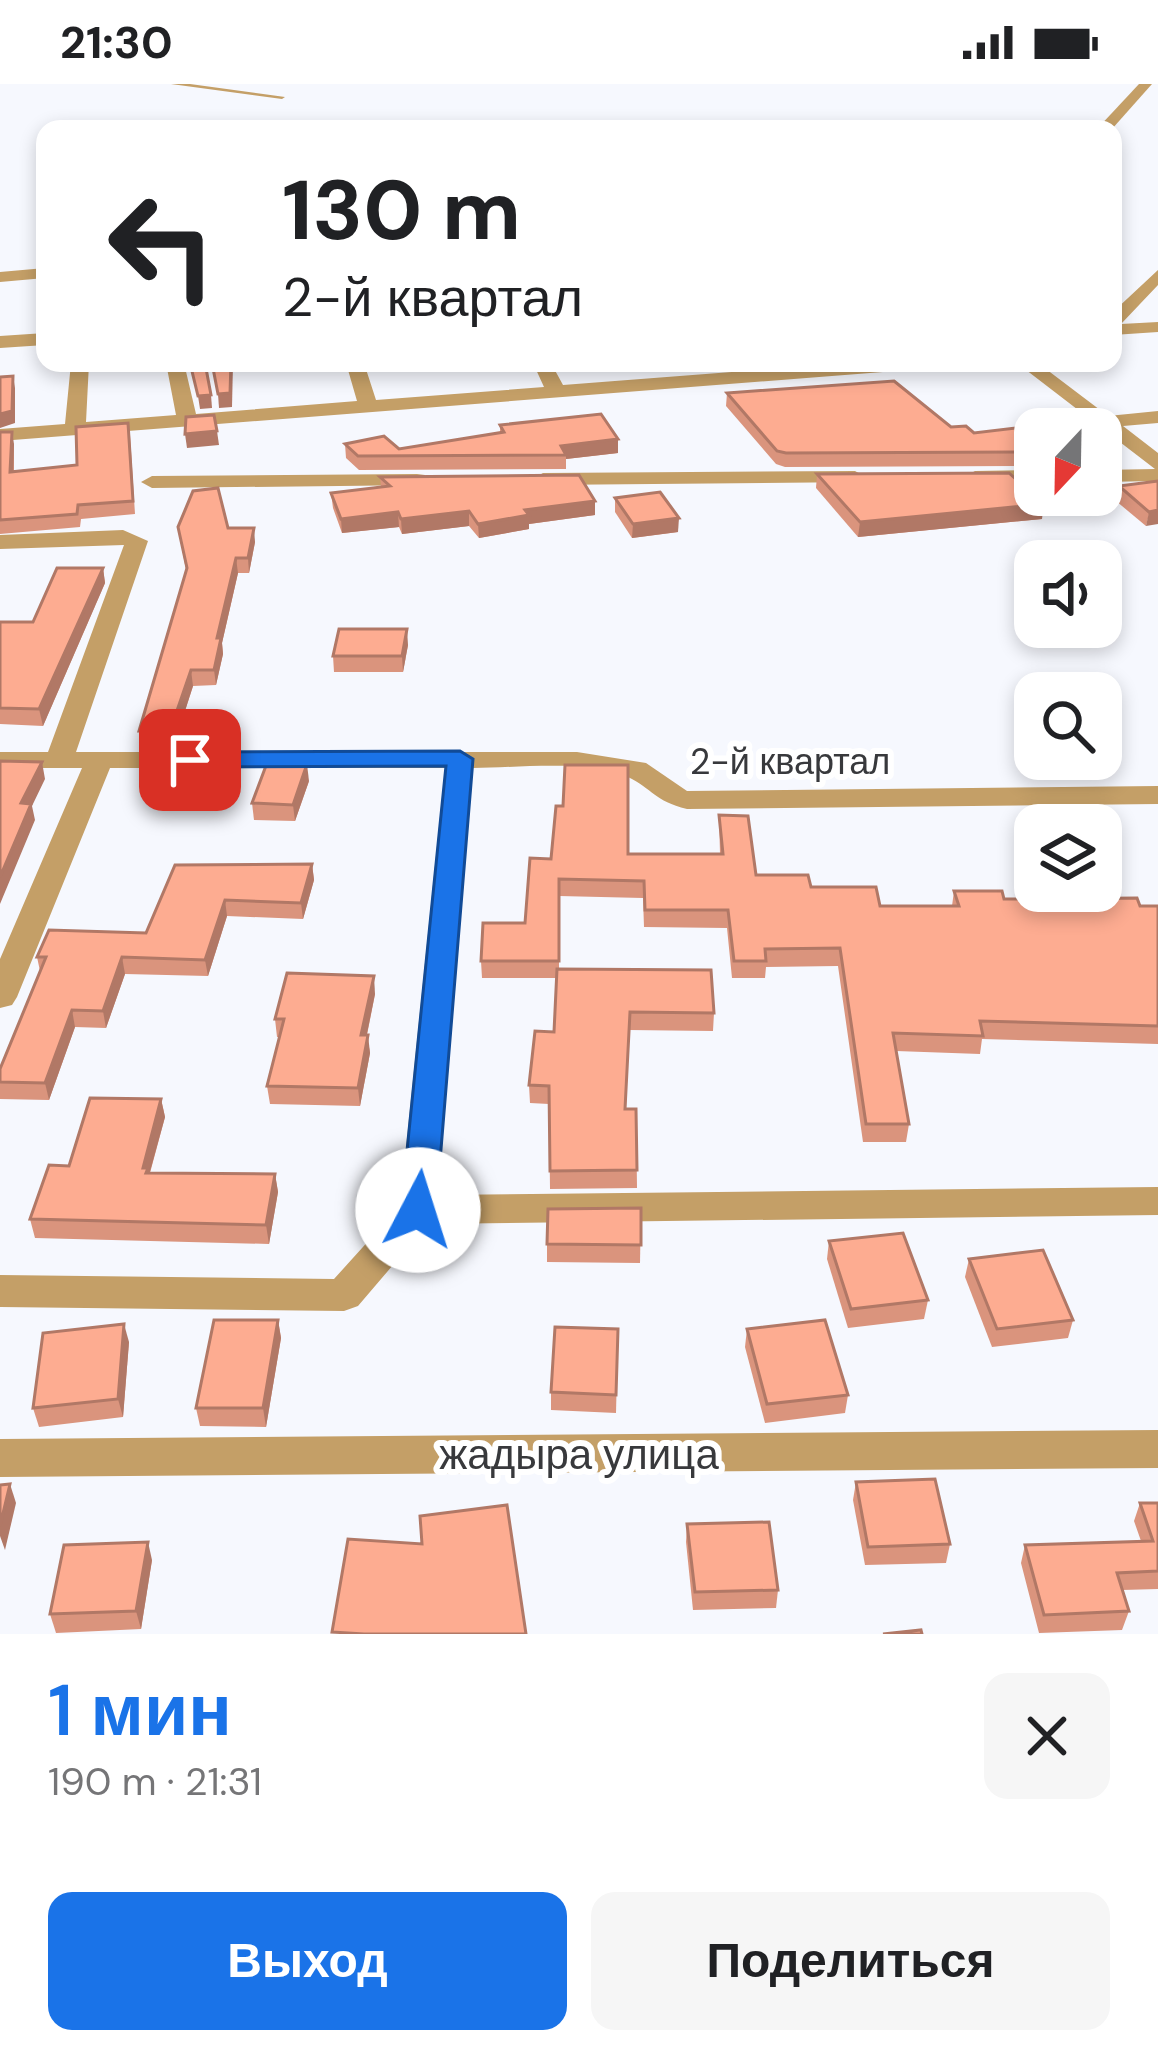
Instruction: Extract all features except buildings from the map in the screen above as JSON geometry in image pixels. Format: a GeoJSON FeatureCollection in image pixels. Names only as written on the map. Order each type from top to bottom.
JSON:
{"type":"FeatureCollection","features":[{"type":"Feature","properties":{"kind":"street"},"geometry":{"type":"LineString","coordinates":[[1112,120],[1142,86],[1155,100]]}},
{"type":"Feature","properties":{"kind":"street"},"geometry":{"type":"LineString","coordinates":[[0,278],[36,274]]}},
{"type":"Feature","properties":{"kind":"street"},"geometry":{"type":"LineString","coordinates":[[1122,316],[1158,275]]}},
{"type":"Feature","properties":{"kind":"street"},"geometry":{"type":"LineString","coordinates":[[1122,326],[1158,326]]}},
{"type":"Feature","properties":{"kind":"street"},"geometry":{"type":"LineString","coordinates":[[0,342],[36,340]]}},
{"type":"Feature","properties":{"kind":"street"},"geometry":{"type":"LineString","coordinates":[[75,429],[79,372]]}},
{"type":"Feature","properties":{"kind":"street"},"geometry":{"type":"LineString","coordinates":[[177,372],[187,421]]}},
{"type":"Feature","properties":{"kind":"street"},"geometry":{"type":"LineString","coordinates":[[358,372],[368,406]]}},
{"type":"Feature","properties":{"kind":"street"},"geometry":{"type":"LineString","coordinates":[[547,372],[557,392]]}},
{"type":"Feature","properties":{"kind":"street"},"geometry":{"type":"LineString","coordinates":[[0,435],[557,392],[722,372]]}},
{"type":"Feature","properties":{"kind":"street"},"geometry":{"type":"LineString","coordinates":[[1038,372],[1085,408]]}},
{"type":"Feature","properties":{"kind":"street"},"geometry":{"type":"LineString","coordinates":[[1122,421],[1158,418]]}},
{"type":"Feature","properties":{"kind":"street"},"geometry":{"type":"LineString","coordinates":[[1122,436],[1158,463]]}},
{"type":"Feature","properties":{"kind":"street"},"geometry":{"type":"LineString","coordinates":[[1122,476],[1158,475]]}},
{"type":"Feature","properties":{"kind":"street"},"geometry":{"type":"LineString","coordinates":[[940,477],[1014,476]]}},
{"type":"Feature","properties":{"kind":"street"},"geometry":{"type":"LineString","coordinates":[[510,480],[868,477]]}},
{"type":"Feature","properties":{"kind":"street"},"geometry":{"type":"LineString","coordinates":[[152,482],[438,480]]}},
{"type":"Feature","properties":{"kind":"street"},"geometry":{"type":"LineString","coordinates":[[0,542],[123,537],[137,541],[59,760]]}},
{"type":"Feature","properties":{"kind":"street"},"geometry":{"type":"LineString","coordinates":[[0,1291],[344,1295],[418,1210],[460,759]]}},
{"type":"Feature","properties":{"kind":"street","name":"2-й квартал"},"geometry":{"type":"LineString","coordinates":[[0,760],[460,759],[618,765],[635,769],[670,796],[687,800],[1158,795]]}},
{"type":"Feature","properties":{"kind":"street"},"geometry":{"type":"LineString","coordinates":[[0,997],[100,760]]}},
{"type":"Feature","properties":{"kind":"street"},"geometry":{"type":"LineString","coordinates":[[418,1210],[1158,1201]]}},
{"type":"Feature","properties":{"kind":"street","name":"жадыра улица"},"geometry":{"type":"LineString","coordinates":[[0,1458],[1158,1449]]}},
{"type":"Feature","properties":{"kind":"lane"},"geometry":{"type":"LineString","coordinates":[[174,84],[282,97]]}},
{"type":"Feature","properties":{"kind":"route"},"geometry":{"type":"LineString","coordinates":[[190,760],[460,759],[418,1210]]}}]}
